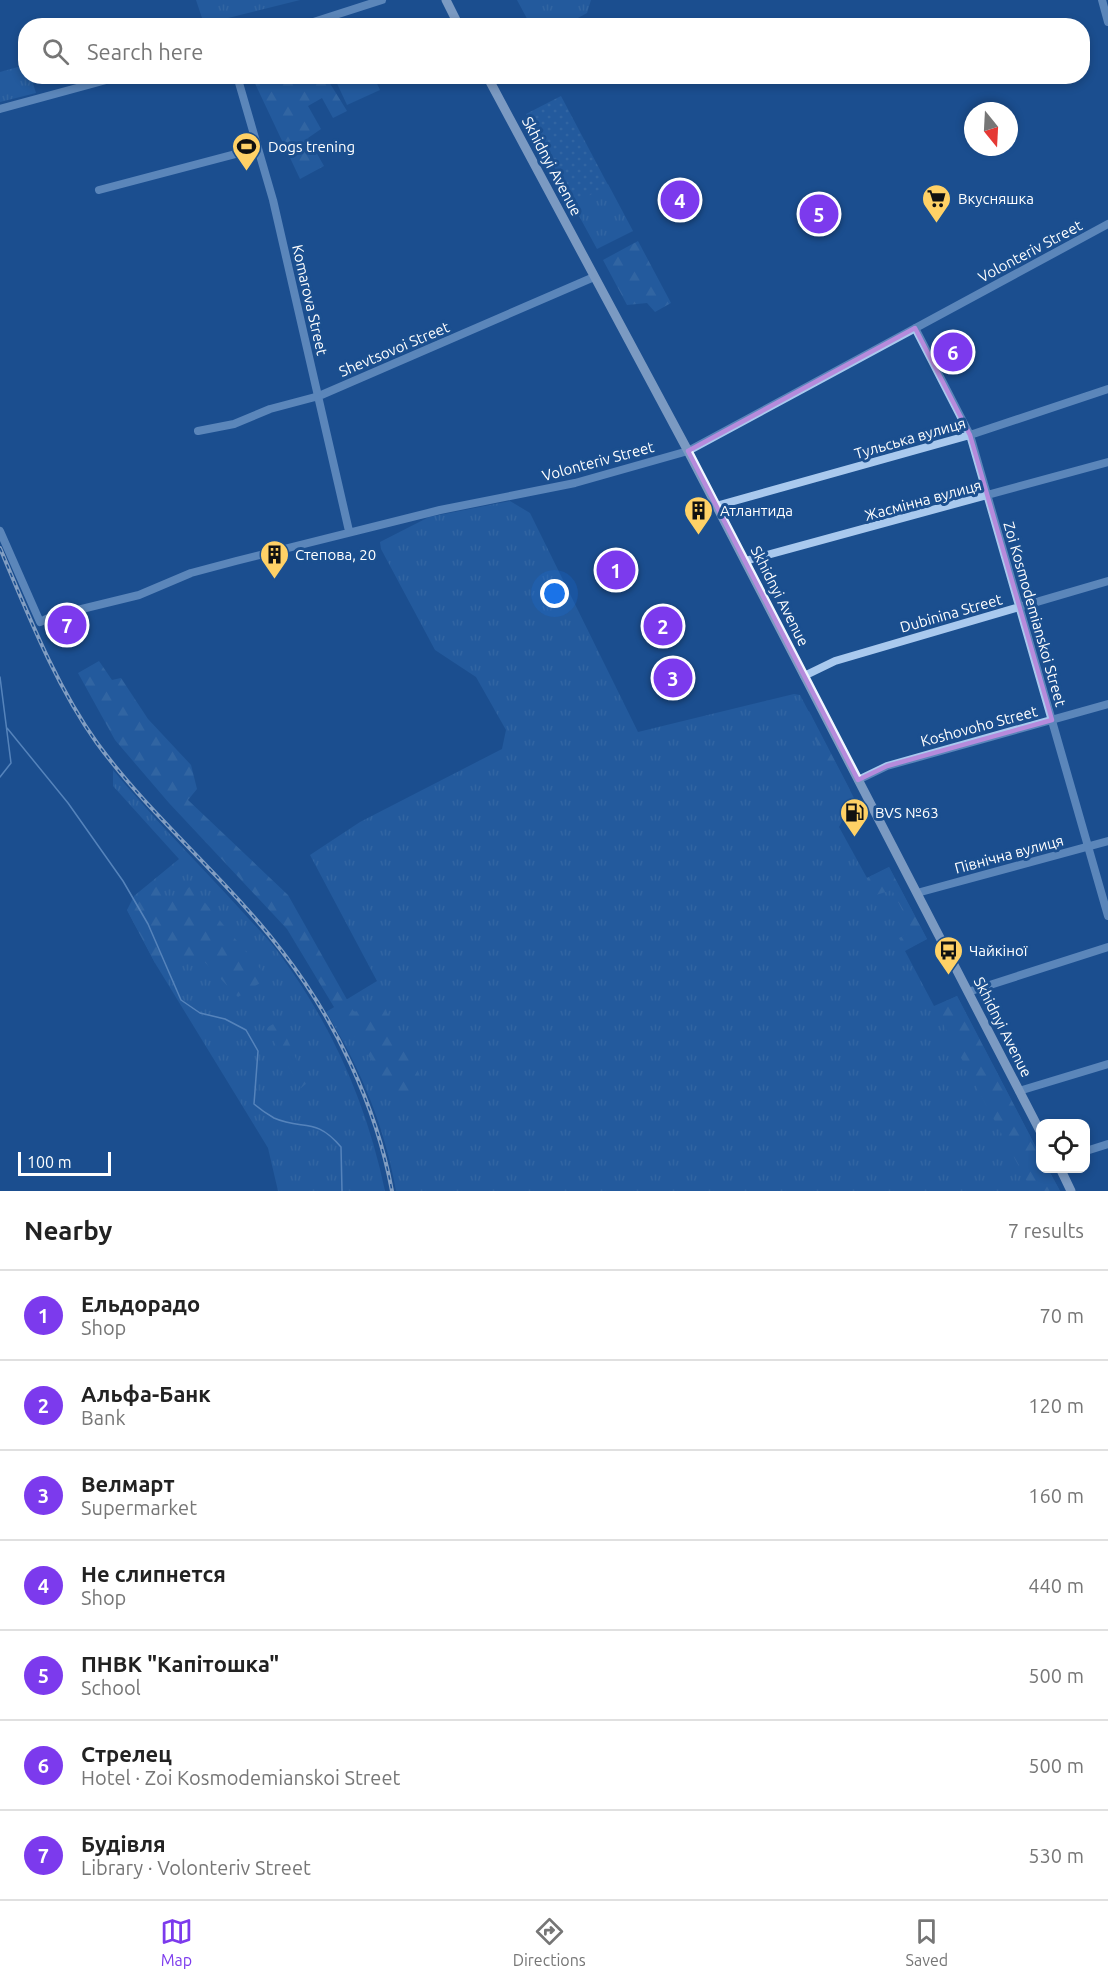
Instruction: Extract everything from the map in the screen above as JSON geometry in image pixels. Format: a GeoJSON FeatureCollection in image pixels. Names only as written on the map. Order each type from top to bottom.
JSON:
{"type":"FeatureCollection","features":[{"type":"Feature","properties":{"kind":"main road"},"geometry":{"type":"LineString","coordinates":[[446,0],[455,18]]}},
{"type":"Feature","properties":{"kind":"main road","name":"Skhidnyi Avenue"},"geometry":{"type":"LineString","coordinates":[[491,84],[688,451],[1036,1122]]}},
{"type":"Feature","properties":{"kind":"main road"},"geometry":{"type":"LineString","coordinates":[[1062,1173],[1071,1191]]}},
{"type":"Feature","properties":{"kind":"street"},"geometry":{"type":"LineString","coordinates":[[326,18],[382,0]]}},
{"type":"Feature","properties":{"kind":"street"},"geometry":{"type":"LineString","coordinates":[[1102,0],[1108,22]]}},
{"type":"Feature","properties":{"kind":"street"},"geometry":{"type":"LineString","coordinates":[[0,109],[92,84]]}},
{"type":"Feature","properties":{"kind":"street","name":"Komarova Street"},"geometry":{"type":"LineString","coordinates":[[239,84],[275,208],[349,531]]}},
{"type":"Feature","properties":{"kind":"street"},"geometry":{"type":"LineString","coordinates":[[99,190],[258,148]]}},
{"type":"Feature","properties":{"kind":"street","name":"Volonteriv Street"},"geometry":{"type":"LineString","coordinates":[[0,531],[40,622],[53,616],[139,595],[191,573],[349,531],[574,483],[688,451],[1108,224]]}},
{"type":"Feature","properties":{"kind":"street","name":"Shevtsovoi Street"},"geometry":{"type":"LineString","coordinates":[[198,431],[234,424],[254,414],[319,396],[594,277]]}},
{"type":"Feature","properties":{"kind":"street","name":"Zoi Kosmodemianskoi Street"},"geometry":{"type":"LineString","coordinates":[[915,327],[970,435],[1090,846],[1108,916]]}},
{"type":"Feature","properties":{"kind":"street","name":"Тульська вулиця"},"geometry":{"type":"LineString","coordinates":[[716,506],[970,435],[1108,389]]}},
{"type":"Feature","properties":{"kind":"street","name":"Жасмінна вулиця"},"geometry":{"type":"LineString","coordinates":[[745,561],[1108,462]]}},
{"type":"Feature","properties":{"kind":"street","name":"Dubinina Street"},"geometry":{"type":"LineString","coordinates":[[804,676],[835,661],[1108,582]]}},
{"type":"Feature","properties":{"kind":"street","name":"Koshovoho Street"},"geometry":{"type":"LineString","coordinates":[[858,780],[888,766],[1108,704]]}},
{"type":"Feature","properties":{"kind":"street","name":"Північна вулиця"},"geometry":{"type":"LineString","coordinates":[[917,893],[1108,841]]}},
{"type":"Feature","properties":{"kind":"street"},"geometry":{"type":"LineString","coordinates":[[968,992],[1108,947]]}},
{"type":"Feature","properties":{"kind":"street"},"geometry":{"type":"LineString","coordinates":[[1019,1091],[1108,1064]]}},
{"type":"Feature","properties":{"kind":"street"},"geometry":{"type":"LineString","coordinates":[[1090,1150],[1108,1144]]}},
{"type":"Feature","properties":{"kind":"highlighted area"},"geometry":{"type":"Polygon","coordinates":[[[915,328],[970,435],[1052,720],[887,766],[858,780],[688,451],[915,328]]]}},
{"type":"Feature","properties":{"kind":"green space"},"geometry":{"type":"Polygon","coordinates":[[[196,0],[300,0],[228,18],[202,18],[196,0]]]}},
{"type":"Feature","properties":{"kind":"green space"},"geometry":{"type":"Polygon","coordinates":[[[517,0],[591,0],[587,13],[578,18],[527,18],[517,0]]]}},
{"type":"Feature","properties":{"kind":"green space"},"geometry":{"type":"Polygon","coordinates":[[[18,67],[18,84],[33,84],[36,93],[0,102],[0,72],[18,67]]]}},
{"type":"Feature","properties":{"kind":"green space"},"geometry":{"type":"Polygon","coordinates":[[[255,84],[330,84],[347,111],[333,118],[322,98],[308,106],[321,129],[308,138],[324,166],[300,179],[255,84]]]}},
{"type":"Feature","properties":{"kind":"green space"},"geometry":{"type":"Polygon","coordinates":[[[337,84],[377,84],[380,90],[347,105],[337,84]]]}},
{"type":"Feature","properties":{"kind":"green space"},"geometry":{"type":"Polygon","coordinates":[[[561,96],[608,185],[574,204],[526,114],[561,96]]]}},
{"type":"Feature","properties":{"kind":"green space"},"geometry":{"type":"Polygon","coordinates":[[[608,184],[633,231],[597,249],[572,203],[608,184]]]}},
{"type":"Feature","properties":{"kind":"green space"},"geometry":{"type":"Polygon","coordinates":[[[638,241],[671,303],[655,312],[647,303],[627,305],[603,260],[638,241]]]}},
{"type":"Feature","properties":{"kind":"green space"},"geometry":{"type":"Polygon","coordinates":[[[510,501],[530,513],[638,732],[794,694],[800,695],[854,798],[839,827],[867,878],[889,867],[927,939],[905,951],[934,1006],[957,996],[1036,1147],[1036,1173],[1050,1173],[1060,1191],[396,1191],[385,1144],[370,1098],[350,1054],[326,1012],[377,981],[310,855],[360,822],[502,749],[506,730],[476,677],[435,650],[381,549],[380,542],[429,517],[510,501]]]}},
{"type":"Feature","properties":{"kind":"green space"},"geometry":{"type":"Polygon","coordinates":[[[99,661],[112,680],[121,678],[148,719],[191,765],[197,789],[188,800],[288,895],[354,1012],[382,1003],[425,1086],[417,1100],[399,1114],[378,1069],[337,1012],[287,929],[169,803],[115,740],[78,673],[99,661]]]}},
{"type":"Feature","properties":{"kind":"green space"},"geometry":{"type":"Polygon","coordinates":[[[809,711],[850,790],[843,793],[802,714],[809,711]]]}},
{"type":"Feature","properties":{"kind":"green space"},"geometry":{"type":"Polygon","coordinates":[[[113,770],[266,938],[300,983],[346,1068],[368,1128],[385,1191],[278,1191],[268,1148],[155,963],[127,910],[134,896],[179,859],[113,786],[113,770]]]}},
{"type":"Feature","properties":{"kind":"green space"},"geometry":{"type":"Polygon","coordinates":[[[889,867],[927,939],[905,950],[899,938],[913,931],[892,890],[876,895],[867,878],[889,867]]]}},
{"type":"Feature","properties":{"kind":"green space"},"geometry":{"type":"Polygon","coordinates":[[[157,886],[169,900],[191,886],[268,978],[238,997],[199,956],[155,963],[127,910],[157,886]]]}},
{"type":"Feature","properties":{"kind":"green space"},"geometry":{"type":"Polygon","coordinates":[[[957,996],[1036,1147],[1036,1173],[1050,1173],[1060,1191],[1032,1191],[934,1007],[957,996]]]}},
{"type":"Feature","properties":{"kind":"green space"},"geometry":{"type":"Polygon","coordinates":[[[279,1021],[307,1083],[301,1088],[266,1028],[279,1021]]]}},
{"type":"Feature","properties":{"kind":"waterway"},"geometry":{"type":"LineString","coordinates":[[0,677],[11,763],[0,777]]}},
{"type":"Feature","properties":{"kind":"waterway"},"geometry":{"type":"LineString","coordinates":[[7,728],[68,803],[123,881],[148,924],[181,1000],[200,1013],[225,1019],[246,1030],[258,1051],[254,1104],[284,1122],[324,1131],[341,1147],[342,1191]]}},
{"type":"Feature","properties":{"kind":"railway"},"geometry":{"type":"LineString","coordinates":[[0,548],[55,673],[97,743],[141,797],[259,923],[301,977],[319,1005],[336,1034],[364,1095],[376,1127],[392,1191]]}},
{"type":"Feature","properties":{"kind":"place","name":"Dogs trening"},"geometry":{"type":"Point","coordinates":[247,172]}},
{"type":"Feature","properties":{"kind":"place","name":"Не слипнется"},"geometry":{"type":"Point","coordinates":[680,200]}},
{"type":"Feature","properties":{"kind":"place","name":"ПНВК \"Капітошка\""},"geometry":{"type":"Point","coordinates":[819,214]}},
{"type":"Feature","properties":{"kind":"place","name":"Вкусняшка"},"geometry":{"type":"Point","coordinates":[937,224]}},
{"type":"Feature","properties":{"kind":"place","name":"Стрелец"},"geometry":{"type":"Point","coordinates":[953,352]}},
{"type":"Feature","properties":{"kind":"place","name":"Атлантида"},"geometry":{"type":"Point","coordinates":[699,536]}},
{"type":"Feature","properties":{"kind":"place","name":"Ельдорадо"},"geometry":{"type":"Point","coordinates":[616,570]}},
{"type":"Feature","properties":{"kind":"place","name":"Степова, 20"},"geometry":{"type":"Point","coordinates":[274,580]}},
{"type":"Feature","properties":{"kind":"place","name":"Будівля"},"geometry":{"type":"Point","coordinates":[67,625]}},
{"type":"Feature","properties":{"kind":"place","name":"Альфа-Банк"},"geometry":{"type":"Point","coordinates":[663,626]}},
{"type":"Feature","properties":{"kind":"place","name":"Велмарт"},"geometry":{"type":"Point","coordinates":[673,678]}},
{"type":"Feature","properties":{"kind":"place","name":"BVS №63"},"geometry":{"type":"Point","coordinates":[854,838]}},
{"type":"Feature","properties":{"kind":"place","name":"Чайкіної"},"geometry":{"type":"Point","coordinates":[948,976]}}]}
